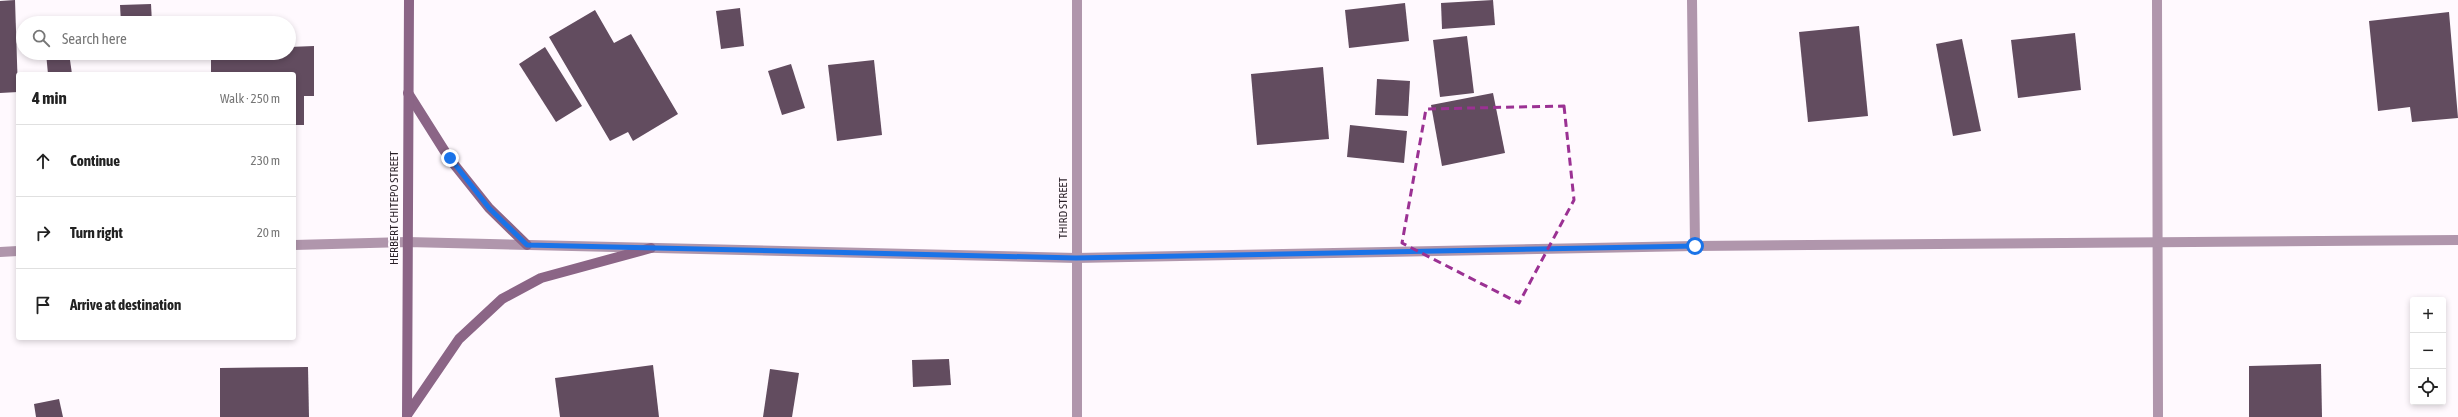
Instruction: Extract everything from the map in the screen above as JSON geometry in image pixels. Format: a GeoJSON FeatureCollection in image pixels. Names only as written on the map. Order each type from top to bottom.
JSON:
{"type":"FeatureCollection","features":[{"type":"Feature","properties":{"kind":"main road","name":"HERBERT CHITEPO STREET"},"geometry":{"type":"LineString","coordinates":[[407,416],[408,0]]}},
{"type":"Feature","properties":{"kind":"main road"},"geometry":{"type":"LineString","coordinates":[[408,93],[454,164],[489,208],[527,245]]}},
{"type":"Feature","properties":{"kind":"main road"},"geometry":{"type":"LineString","coordinates":[[407,416],[459,339],[502,299],[541,278],[651,248]]}},
{"type":"Feature","properties":{"kind":"street","name":"THIRD STREET"},"geometry":{"type":"LineString","coordinates":[[1077,0],[1077,417]]}},
{"type":"Feature","properties":{"kind":"street"},"geometry":{"type":"LineString","coordinates":[[1692,0],[1695,246]]}},
{"type":"Feature","properties":{"kind":"street"},"geometry":{"type":"LineString","coordinates":[[2157,0],[2158,417]]}},
{"type":"Feature","properties":{"kind":"street"},"geometry":{"type":"LineString","coordinates":[[296,245],[407,242],[1076,258],[1695,246],[2458,240]]}},
{"type":"Feature","properties":{"kind":"street"},"geometry":{"type":"LineString","coordinates":[[0,252],[16,252]]}},
{"type":"Feature","properties":{"kind":"highlighted area"},"geometry":{"type":"Polygon","coordinates":[[[1564,106],[1574,200],[1519,303],[1402,243],[1426,109],[1564,106]]]}},
{"type":"Feature","properties":{"kind":"building"},"geometry":{"type":"Polygon","coordinates":[[[15,0],[17,72],[16,72],[16,92],[0,93],[0,1],[15,0]]]}},
{"type":"Feature","properties":{"kind":"building"},"geometry":{"type":"Polygon","coordinates":[[[1493,0],[1495,25],[1442,29],[1441,3],[1493,0]]]}},
{"type":"Feature","properties":{"kind":"building"},"geometry":{"type":"Polygon","coordinates":[[[1405,3],[1409,41],[1349,48],[1345,10],[1405,3]]]}},
{"type":"Feature","properties":{"kind":"building"},"geometry":{"type":"Polygon","coordinates":[[[151,4],[152,16],[121,16],[120,5],[151,4]]]}},
{"type":"Feature","properties":{"kind":"building"},"geometry":{"type":"Polygon","coordinates":[[[740,8],[744,46],[721,49],[716,11],[740,8]]]}},
{"type":"Feature","properties":{"kind":"building"},"geometry":{"type":"Polygon","coordinates":[[[595,10],[614,43],[631,34],[678,114],[633,141],[628,132],[610,141],[549,37],[595,10]]]}},
{"type":"Feature","properties":{"kind":"building"},"geometry":{"type":"Polygon","coordinates":[[[2449,12],[2458,118],[2412,122],[2410,107],[2378,111],[2369,21],[2449,12]]]}},
{"type":"Feature","properties":{"kind":"building"},"geometry":{"type":"Polygon","coordinates":[[[1859,26],[1868,116],[1808,122],[1799,32],[1859,26]]]}},
{"type":"Feature","properties":{"kind":"building"},"geometry":{"type":"Polygon","coordinates":[[[2075,33],[2081,90],[2018,98],[2011,40],[2075,33]]]}},
{"type":"Feature","properties":{"kind":"building"},"geometry":{"type":"Polygon","coordinates":[[[1467,36],[1474,93],[1440,97],[1433,40],[1467,36]]]}},
{"type":"Feature","properties":{"kind":"building"},"geometry":{"type":"Polygon","coordinates":[[[1962,39],[1981,131],[1953,136],[1936,44],[1962,39]]]}},
{"type":"Feature","properties":{"kind":"building"},"geometry":{"type":"Polygon","coordinates":[[[314,46],[314,96],[304,96],[304,125],[296,125],[296,72],[211,72],[211,60],[296,60],[296,47],[314,46]]]}},
{"type":"Feature","properties":{"kind":"building"},"geometry":{"type":"Polygon","coordinates":[[[545,47],[582,106],[556,122],[519,64],[545,47]]]}},
{"type":"Feature","properties":{"kind":"building"},"geometry":{"type":"Polygon","coordinates":[[[47,60],[70,60],[72,72],[48,72],[47,60]]]}},
{"type":"Feature","properties":{"kind":"building"},"geometry":{"type":"Polygon","coordinates":[[[874,60],[882,135],[837,141],[828,65],[874,60]]]}},
{"type":"Feature","properties":{"kind":"building"},"geometry":{"type":"Polygon","coordinates":[[[791,64],[805,108],[782,115],[768,71],[791,64]]]}},
{"type":"Feature","properties":{"kind":"building"},"geometry":{"type":"Polygon","coordinates":[[[1323,67],[1329,139],[1257,145],[1251,74],[1323,67]]]}},
{"type":"Feature","properties":{"kind":"building"},"geometry":{"type":"Polygon","coordinates":[[[1377,79],[1410,81],[1408,116],[1375,115],[1377,79]]]}},
{"type":"Feature","properties":{"kind":"building"},"geometry":{"type":"Polygon","coordinates":[[[1493,93],[1505,153],[1442,166],[1431,105],[1493,93]]]}},
{"type":"Feature","properties":{"kind":"building"},"geometry":{"type":"Polygon","coordinates":[[[1350,125],[1407,131],[1404,163],[1347,157],[1350,125]]]}},
{"type":"Feature","properties":{"kind":"building"},"geometry":{"type":"Polygon","coordinates":[[[949,359],[951,385],[913,387],[912,360],[949,359]]]}},
{"type":"Feature","properties":{"kind":"building"},"geometry":{"type":"Polygon","coordinates":[[[2321,364],[2322,417],[2249,417],[2249,366],[2321,364]]]}},
{"type":"Feature","properties":{"kind":"building"},"geometry":{"type":"Polygon","coordinates":[[[653,365],[659,417],[560,417],[555,378],[653,365]]]}},
{"type":"Feature","properties":{"kind":"building"},"geometry":{"type":"Polygon","coordinates":[[[308,367],[309,417],[220,417],[220,368],[308,367]]]}},
{"type":"Feature","properties":{"kind":"building"},"geometry":{"type":"Polygon","coordinates":[[[770,369],[799,373],[792,417],[763,417],[770,369]]]}},
{"type":"Feature","properties":{"kind":"building"},"geometry":{"type":"Polygon","coordinates":[[[59,399],[63,417],[36,417],[34,404],[59,399]]]}},
{"type":"Feature","properties":{"kind":"route"},"geometry":{"type":"LineString","coordinates":[[450,158],[489,208],[527,245],[1076,258],[1695,246]]}}]}
